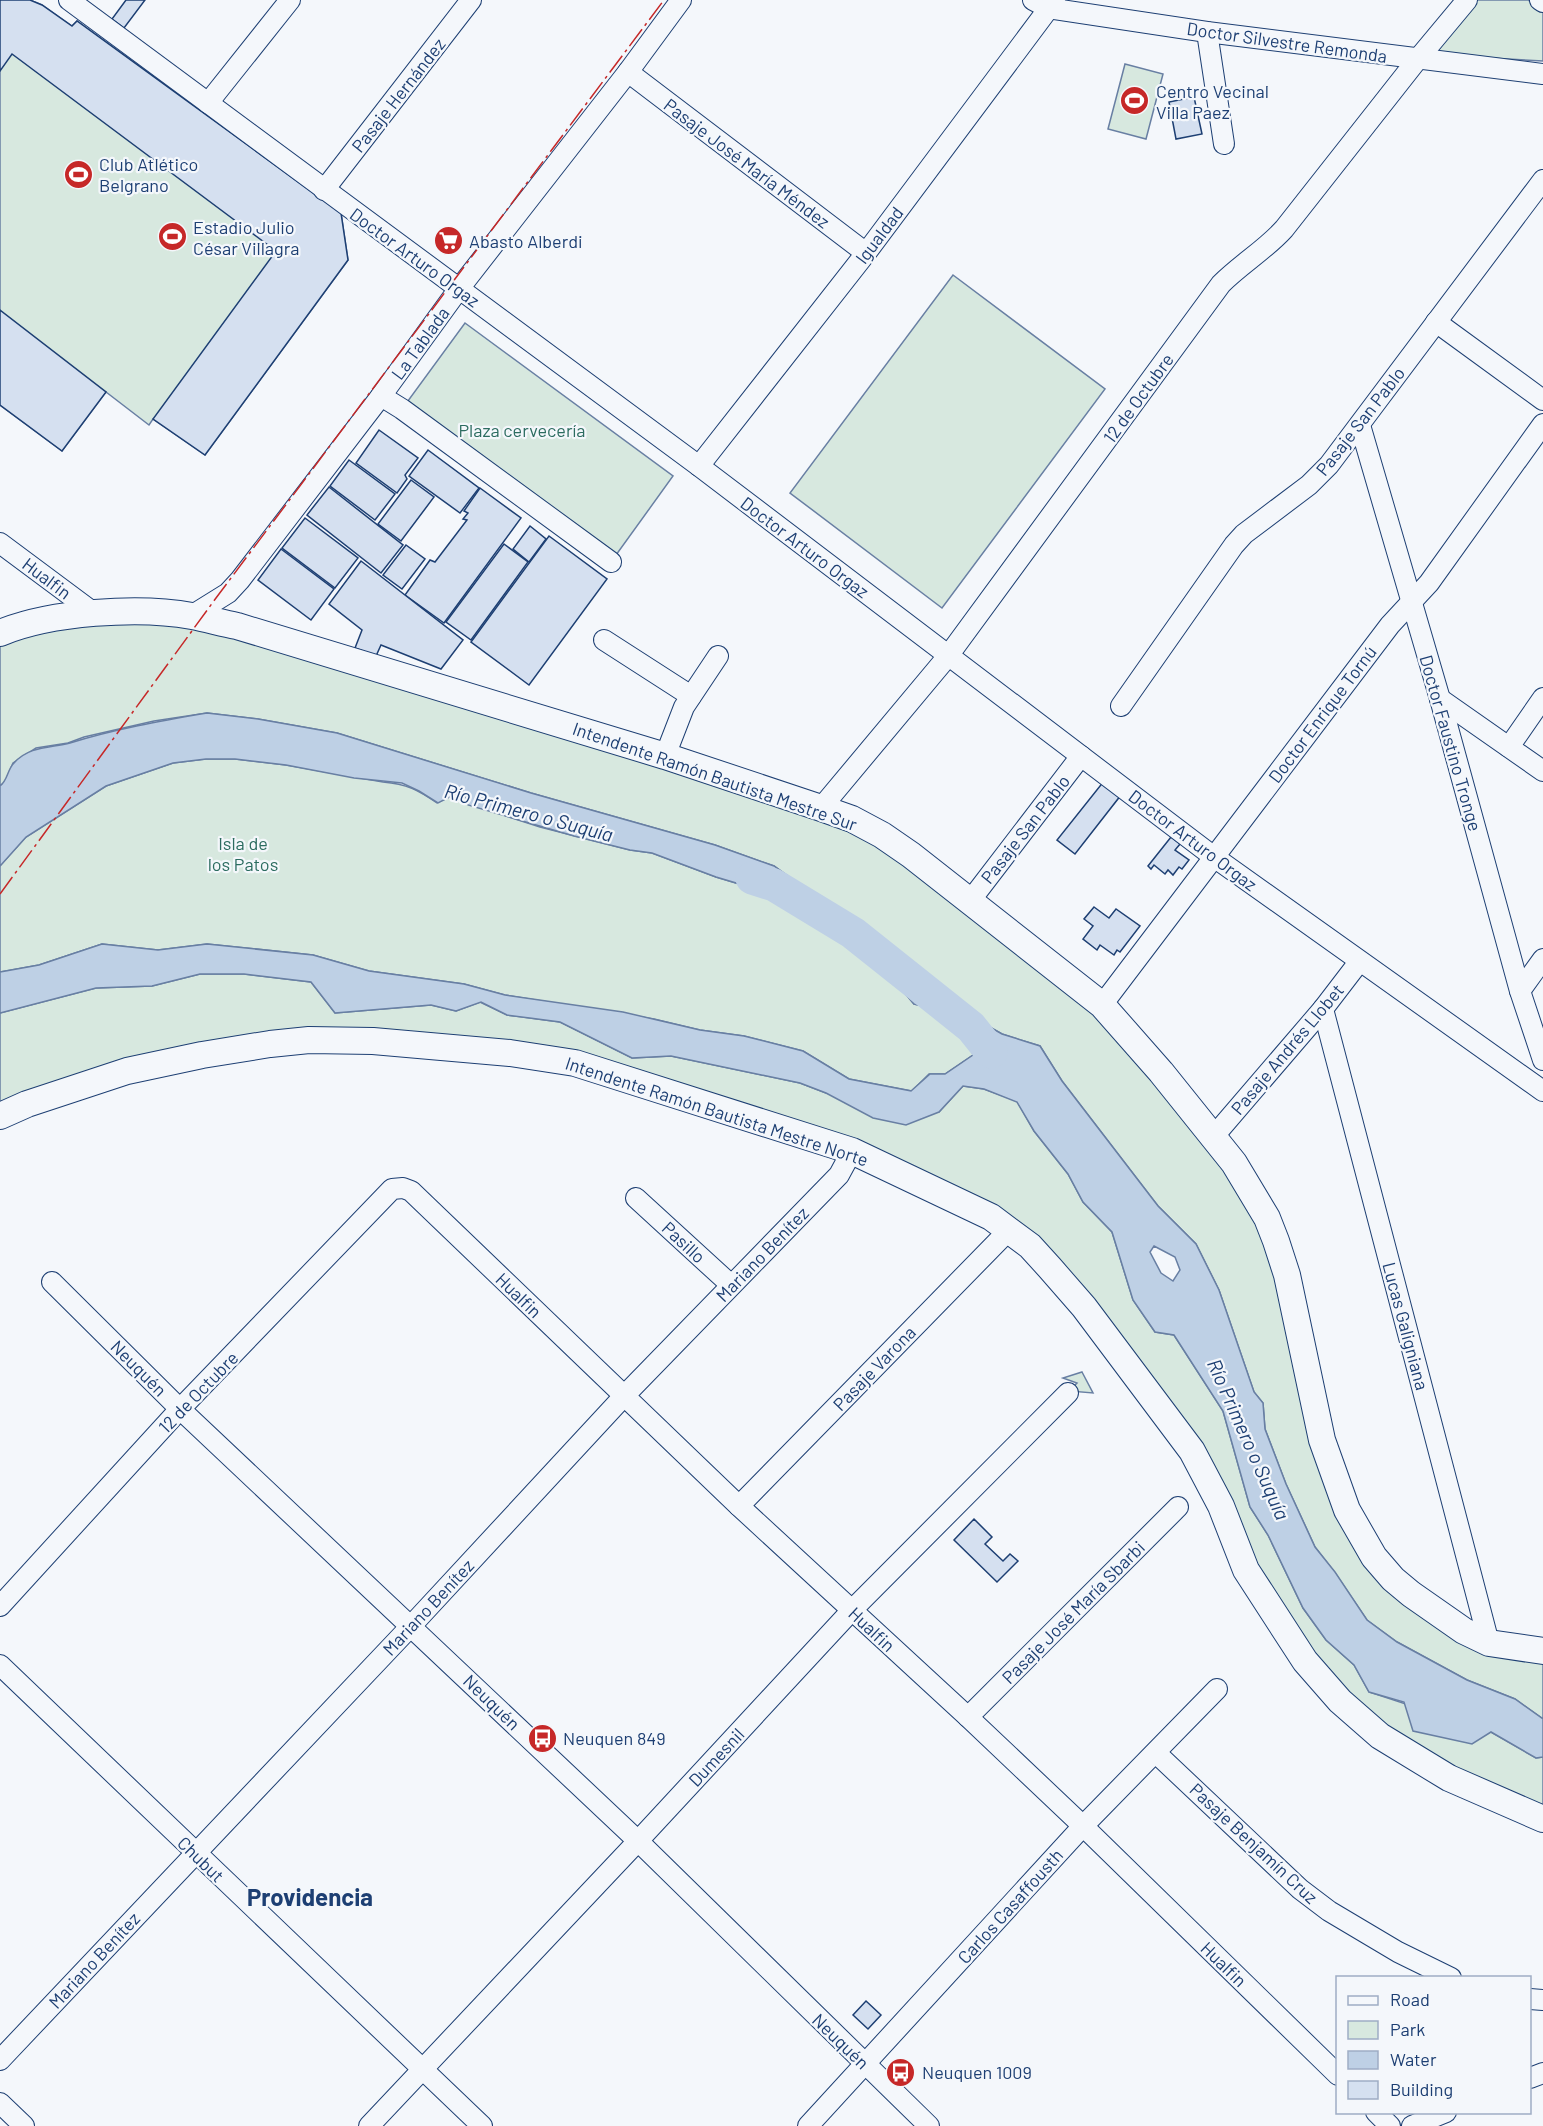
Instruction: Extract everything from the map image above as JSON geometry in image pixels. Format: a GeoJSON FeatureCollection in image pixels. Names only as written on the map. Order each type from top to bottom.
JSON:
{"type":"FeatureCollection","features":[{"type":"Feature","properties":{"kind":"main road","name":"Intendente Ramón Bautista Mestre Sur"},"geometry":{"type":"LineString","coordinates":[[0,633],[32,622],[94,613],[163,613],[237,626],[665,756],[821,808],[852,819],[911,855],[1102,1005],[1161,1072],[1234,1163],[1267,1218],[1276,1242],[1290,1286],[1322,1440],[1347,1510],[1374,1557],[1393,1579],[1464,1631],[1489,1643],[1543,1651]]}},
{"type":"Feature","properties":{"kind":"main road","name":"Intendente Ramón Bautista Mestre Norte"},"geometry":{"type":"LineString","coordinates":[[0,1116],[27,1104],[127,1071],[202,1055],[299,1041],[373,1041],[510,1053],[575,1063],[852,1151],[991,1217],[1030,1246],[1084,1307],[1192,1451],[1218,1499],[1246,1570],[1305,1661],[1361,1721],[1398,1748],[1449,1778],[1543,1819]]}},
{"type":"Feature","properties":{"kind":"street"},"geometry":{"type":"LineString","coordinates":[[208,103],[290,0]]}},
{"type":"Feature","properties":{"kind":"street","name":"Pasaje Hernández"},"geometry":{"type":"LineString","coordinates":[[324,190],[471,0]]}},
{"type":"Feature","properties":{"kind":"street","name":"La Tablada"},"geometry":{"type":"LineString","coordinates":[[190,616],[228,593],[240,580],[381,396],[458,290],[628,72],[681,0]]}},
{"type":"Feature","properties":{"kind":"street","name":"12 de Octubre"},"geometry":{"type":"LineString","coordinates":[[821,808],[948,656],[1221,284],[1269,246],[1284,229],[1467,0]]}},
{"type":"Feature","properties":{"kind":"street","name":"Doctor Silvestre Remonda"},"geometry":{"type":"LineString","coordinates":[[1045,3],[1207,32],[1543,74]]}},
{"type":"Feature","properties":{"kind":"street","name":"Igualdad"},"geometry":{"type":"LineString","coordinates":[[699,466],[866,253],[1045,3]]}},
{"type":"Feature","properties":{"kind":"street","name":"Doctor Arturo Orgaz"},"geometry":{"type":"LineString","coordinates":[[81,4],[208,103],[699,466],[1214,857],[1543,1091]]}},
{"type":"Feature","properties":{"kind":"street"},"geometry":{"type":"LineString","coordinates":[[1207,32],[1224,144]]}},
{"type":"Feature","properties":{"kind":"street","name":"Pasaje José María Méndez"},"geometry":{"type":"LineString","coordinates":[[628,72],[866,253]]}},
{"type":"Feature","properties":{"kind":"street","name":"Pasaje San Pablo"},"geometry":{"type":"LineString","coordinates":[[1121,706],[1234,545],[1244,534],[1309,485],[1329,465],[1543,180]]}},
{"type":"Feature","properties":{"kind":"street"},"geometry":{"type":"LineString","coordinates":[[1436,322],[1543,400]]}},
{"type":"Feature","properties":{"kind":"street"},"geometry":{"type":"LineString","coordinates":[[381,396],[611,562]]}},
{"type":"Feature","properties":{"kind":"street","name":"Doctor Enrique Tornú"},"geometry":{"type":"LineString","coordinates":[[1102,1005],[1390,625],[1429,583],[1543,424]]}},
{"type":"Feature","properties":{"kind":"street","name":"Doctor Faustino Tronge"},"geometry":{"type":"LineString","coordinates":[[1360,425],[1440,699],[1520,991],[1543,1060]]}},
{"type":"Feature","properties":{"kind":"street","name":"Hualfin"},"geometry":{"type":"LineString","coordinates":[[0,543],[94,613]]}},
{"type":"Feature","properties":{"kind":"street"},"geometry":{"type":"LineString","coordinates":[[604,640],[691,696]]}},
{"type":"Feature","properties":{"kind":"street"},"geometry":{"type":"LineString","coordinates":[[665,756],[684,707],[718,656]]}},
{"type":"Feature","properties":{"kind":"street"},"geometry":{"type":"LineString","coordinates":[[1509,747],[1543,698]]}},
{"type":"Feature","properties":{"kind":"street"},"geometry":{"type":"LineString","coordinates":[[1440,699],[1543,771]]}},
{"type":"Feature","properties":{"kind":"street","name":"Pasaje San Pablo"},"geometry":{"type":"LineString","coordinates":[[970,901],[1081,756]]}},
{"type":"Feature","properties":{"kind":"street"},"geometry":{"type":"LineString","coordinates":[[1520,991],[1543,959]]}},
{"type":"Feature","properties":{"kind":"street","name":"Pasaje Andrés Llobet"},"geometry":{"type":"LineString","coordinates":[[1214,1136],[1323,1009],[1359,962]]}},
{"type":"Feature","properties":{"kind":"street","name":"Lucas Galigniana"},"geometry":{"type":"LineString","coordinates":[[1323,1009],[1489,1643]]}},
{"type":"Feature","properties":{"kind":"street","name":"Mariano Benítez"},"geometry":{"type":"LineString","coordinates":[[0,2060],[411,1626],[624,1396],[839,1175],[852,1151]]}},
{"type":"Feature","properties":{"kind":"street","name":"12 de Octubre"},"geometry":{"type":"LineString","coordinates":[[0,1606],[180,1409],[392,1189],[403,1188]]}},
{"type":"Feature","properties":{"kind":"street","name":"Hualfin"},"geometry":{"type":"LineString","coordinates":[[403,1188],[411,1191],[739,1506],[968,1717],[1336,2073]]}},
{"type":"Feature","properties":{"kind":"street","name":"Pasillo"},"geometry":{"type":"LineString","coordinates":[[636,1198],[731,1285]]}},
{"type":"Feature","properties":{"kind":"street","name":"Pasaje Varona"},"geometry":{"type":"LineString","coordinates":[[739,1506],[1009,1230]]}},
{"type":"Feature","properties":{"kind":"street","name":"Neuquén"},"geometry":{"type":"LineString","coordinates":[[52,1282],[180,1409],[638,1841],[929,2126]]}},
{"type":"Feature","properties":{"kind":"street","name":"Dumesnil"},"geometry":{"type":"LineString","coordinates":[[369,2126],[852,1610],[1068,1393]]}},
{"type":"Feature","properties":{"kind":"street","name":"Pasaje José María Sbarbi"},"geometry":{"type":"LineString","coordinates":[[968,1717],[1178,1507]]}},
{"type":"Feature","properties":{"kind":"street","name":"Chubut"},"geometry":{"type":"LineString","coordinates":[[0,1665],[482,2126]]}},
{"type":"Feature","properties":{"kind":"street","name":"Carlos Casaffousth"},"geometry":{"type":"LineString","coordinates":[[808,2126],[1083,1827],[1217,1689]]}},
{"type":"Feature","properties":{"kind":"street","name":"Pasaje Benjamín Cruz"},"geometry":{"type":"LineString","coordinates":[[1156,1752],[1300,1889],[1329,1911],[1398,1952],[1449,1976]]}},
{"type":"Feature","properties":{"kind":"street"},"geometry":{"type":"LineString","coordinates":[[0,2103],[24,2126]]}},
{"type":"Feature","properties":{"kind":"street"},"geometry":{"type":"LineString","coordinates":[[1378,2114],[1390,2126]]}},
{"type":"Feature","properties":{"kind":"street"},"geometry":{"type":"LineString","coordinates":[[1412,2126],[1441,2114]]}},
{"type":"Feature","properties":{"kind":"green space","name":"Estadio Julio César Villagra"},"geometry":{"type":"Polygon","coordinates":[[[0,0],[30,0],[42,5],[72,26],[77,21],[341,213],[348,260],[205,455],[153,419],[149,425],[106,392],[62,451],[0,405],[0,0]]]}},
{"type":"Feature","properties":{"kind":"green space"},"geometry":{"type":"Polygon","coordinates":[[[1476,0],[1528,0],[1543,11],[1543,61],[1434,55],[1476,0]]]}},
{"type":"Feature","properties":{"kind":"green space","name":"Centro Vecinal Villa Paez"},"geometry":{"type":"Polygon","coordinates":[[[1125,64],[1163,74],[1146,139],[1108,129],[1125,64]]]}},
{"type":"Feature","properties":{"kind":"green space"},"geometry":{"type":"Polygon","coordinates":[[[953,275],[1105,389],[942,608],[790,493],[953,275]]]}},
{"type":"Feature","properties":{"kind":"green space","name":"Plaza cervecería"},"geometry":{"type":"Polygon","coordinates":[[[465,323],[673,476],[611,562],[402,409],[465,323]]]}},
{"type":"Feature","properties":{"kind":"green space"},"geometry":{"type":"Polygon","coordinates":[[[163,613],[821,808],[1085,990],[1267,1218],[1360,1535],[1464,1631],[1543,1651],[1543,1719],[1515,1699],[1467,1680],[1397,1642],[1367,1620],[1315,1547],[1286,1484],[1265,1429],[1263,1403],[1254,1392],[1219,1290],[1196,1244],[1158,1206],[1062,1081],[1040,1046],[1002,1034],[986,1025],[950,992],[913,968],[875,933],[774,866],[715,845],[531,793],[337,733],[258,719],[207,713],[154,721],[84,737],[68,743],[36,748],[13,763],[5,782],[0,786],[0,633],[163,613]]]}},
{"type":"Feature","properties":{"kind":"green space","name":"Isla de los Patos"},"geometry":{"type":"Polygon","coordinates":[[[206,759],[235,759],[286,765],[399,784],[418,791],[437,803],[463,790],[506,816],[540,827],[630,850],[652,853],[716,877],[766,892],[791,896],[818,907],[843,924],[873,955],[914,1004],[957,1013],[968,1032],[973,1055],[945,1074],[929,1074],[912,1091],[849,1079],[803,1051],[744,1036],[505,995],[464,984],[369,971],[313,955],[207,944],[158,950],[102,944],[39,965],[0,972],[0,866],[26,837],[106,786],[173,763],[206,759]]]}},
{"type":"Feature","properties":{"kind":"green space"},"geometry":{"type":"Polygon","coordinates":[[[200,974],[244,974],[311,982],[335,1013],[431,1005],[456,1011],[480,1002],[507,1015],[560,1022],[632,1058],[671,1056],[800,1083],[826,1093],[939,1112],[963,1086],[984,1089],[1017,1101],[1034,1131],[1068,1174],[1083,1202],[1112,1232],[1133,1300],[1155,1332],[1174,1335],[1223,1411],[1250,1507],[1268,1535],[1303,1608],[1326,1640],[1354,1665],[1369,1692],[1491,1732],[1536,1758],[1543,1757],[1543,1819],[1340,1701],[1221,1506],[1030,1246],[852,1151],[575,1063],[270,1044],[0,1116],[0,1013],[96,988],[152,986],[200,974]]]}},
{"type":"Feature","properties":{"kind":"green space"},"geometry":{"type":"Polygon","coordinates":[[[1082,1372],[1093,1393],[1069,1391],[1077,1383],[1063,1378],[1082,1372]]]}},
{"type":"Feature","properties":{"kind":"water"},"geometry":{"type":"Polygon","coordinates":[[[207,713],[258,719],[337,733],[531,793],[715,845],[774,866],[875,933],[913,968],[950,992],[986,1025],[1002,1034],[1040,1046],[1062,1081],[1158,1206],[1196,1244],[1219,1290],[1254,1392],[1263,1403],[1265,1429],[1286,1484],[1315,1547],[1367,1620],[1397,1642],[1467,1680],[1515,1699],[1543,1719],[1543,1757],[1536,1758],[1491,1732],[1472,1744],[1413,1731],[1404,1702],[1369,1692],[1354,1665],[1326,1640],[1303,1608],[1268,1535],[1250,1507],[1223,1411],[1174,1335],[1155,1332],[1133,1300],[1112,1232],[1083,1202],[1068,1174],[1034,1131],[1017,1102],[984,1089],[963,1086],[939,1112],[906,1125],[873,1118],[826,1093],[800,1083],[671,1056],[632,1058],[560,1022],[507,1015],[481,1002],[456,1011],[431,1005],[335,1013],[311,982],[244,974],[200,974],[152,986],[96,988],[0,1013],[0,972],[39,965],[102,944],[158,950],[207,944],[313,955],[369,971],[464,984],[505,995],[623,1012],[700,1030],[744,1036],[803,1051],[849,1079],[911,1091],[930,1074],[945,1074],[973,1055],[968,1032],[957,1013],[914,1004],[873,955],[843,924],[818,907],[791,896],[766,892],[716,877],[652,853],[574,836],[468,805],[463,790],[438,803],[402,783],[354,778],[286,765],[235,759],[206,759],[173,763],[106,786],[26,837],[0,866],[0,786],[20,757],[40,749],[138,726],[207,713]],[[1154,1246],[1150,1252],[1161,1273],[1173,1281],[1180,1270],[1175,1257],[1154,1246]]]}},
{"type":"Feature","properties":{"kind":"building"},"geometry":{"type":"Polygon","coordinates":[[[0,0],[30,0],[42,5],[72,26],[77,21],[341,213],[348,260],[205,455],[153,419],[276,251],[12,54],[0,71],[0,0]]]}},
{"type":"Feature","properties":{"kind":"building"},"geometry":{"type":"Polygon","coordinates":[[[126,0],[145,0],[124,28],[112,19],[126,0]]]}},
{"type":"Feature","properties":{"kind":"building","name":"Centro Vecinal Villa Paez"},"geometry":{"type":"Polygon","coordinates":[[[1194,97],[1202,134],[1176,139],[1169,102],[1194,97]]]}},
{"type":"Feature","properties":{"kind":"building"},"geometry":{"type":"Polygon","coordinates":[[[0,310],[106,392],[62,451],[0,405],[0,310]]]}},
{"type":"Feature","properties":{"kind":"building"},"geometry":{"type":"Polygon","coordinates":[[[379,430],[418,458],[405,475],[407,479],[397,493],[356,463],[379,430]]]}},
{"type":"Feature","properties":{"kind":"building"},"geometry":{"type":"Polygon","coordinates":[[[428,450],[479,488],[460,513],[409,476],[428,450]]]}},
{"type":"Feature","properties":{"kind":"building"},"geometry":{"type":"Polygon","coordinates":[[[349,460],[395,494],[375,520],[330,486],[349,460]]]}},
{"type":"Feature","properties":{"kind":"building"},"geometry":{"type":"Polygon","coordinates":[[[411,480],[434,497],[401,541],[378,524],[411,480]]]}},
{"type":"Feature","properties":{"kind":"building"},"geometry":{"type":"Polygon","coordinates":[[[329,487],[403,545],[381,573],[307,515],[329,487]]]}},
{"type":"Feature","properties":{"kind":"building"},"geometry":{"type":"Polygon","coordinates":[[[480,488],[521,518],[444,623],[405,595],[430,560],[435,562],[467,520],[463,519],[468,513],[464,511],[480,488]]]}},
{"type":"Feature","properties":{"kind":"building"},"geometry":{"type":"Polygon","coordinates":[[[305,518],[358,558],[335,588],[282,548],[305,518]]]}},
{"type":"Feature","properties":{"kind":"building"},"geometry":{"type":"Polygon","coordinates":[[[530,526],[546,539],[529,562],[513,549],[530,526]]]}},
{"type":"Feature","properties":{"kind":"building"},"geometry":{"type":"Polygon","coordinates":[[[549,536],[607,579],[529,685],[471,642],[549,536]]]}},
{"type":"Feature","properties":{"kind":"building"},"geometry":{"type":"Polygon","coordinates":[[[504,544],[528,562],[471,640],[446,622],[504,544]]]}},
{"type":"Feature","properties":{"kind":"building"},"geometry":{"type":"Polygon","coordinates":[[[406,545],[425,559],[402,589],[383,575],[406,545]]]}},
{"type":"Feature","properties":{"kind":"building"},"geometry":{"type":"Polygon","coordinates":[[[281,549],[334,589],[311,620],[258,580],[281,549]]]}},
{"type":"Feature","properties":{"kind":"building"},"geometry":{"type":"Polygon","coordinates":[[[361,561],[463,640],[441,669],[381,645],[376,656],[355,648],[362,630],[329,604],[361,561]]]}},
{"type":"Feature","properties":{"kind":"building"},"geometry":{"type":"Polygon","coordinates":[[[1104,781],[1121,795],[1075,854],[1057,840],[1104,781]]]}},
{"type":"Feature","properties":{"kind":"building"},"geometry":{"type":"Polygon","coordinates":[[[1171,837],[1180,844],[1175,850],[1189,860],[1173,875],[1168,870],[1165,874],[1154,865],[1151,869],[1148,866],[1171,837]]]}},
{"type":"Feature","properties":{"kind":"building"},"geometry":{"type":"Polygon","coordinates":[[[1094,907],[1109,918],[1116,909],[1140,926],[1120,952],[1117,950],[1114,955],[1100,945],[1097,950],[1083,939],[1093,926],[1084,919],[1094,907]]]}},
{"type":"Feature","properties":{"kind":"building"},"geometry":{"type":"Polygon","coordinates":[[[974,1519],[992,1537],[985,1544],[1003,1561],[1010,1554],[1018,1561],[997,1582],[954,1540],[974,1519]]]}},
{"type":"Feature","properties":{"kind":"building"},"geometry":{"type":"Polygon","coordinates":[[[866,2001],[881,2015],[868,2029],[853,2015],[866,2001]]]}},
{"type":"Feature","properties":{"kind":"waterway","name":"Río Primero o Suquía"},"geometry":{"type":"LineString","coordinates":[[752,878],[774,885],[853,933],[971,1027],[991,1052]]}},
{"type":"Feature","properties":{"kind":"power"},"geometry":{"type":"LineString","coordinates":[[0,894],[216,598],[664,0]]}},
{"type":"Feature","properties":{"kind":"place","name":"Centro Vecinal Villa Paez"},"geometry":{"type":"Point","coordinates":[1135,101]}},
{"type":"Feature","properties":{"kind":"place","name":"Club Atlético Belgrano"},"geometry":{"type":"Point","coordinates":[78,174]}},
{"type":"Feature","properties":{"kind":"place","name":"Estadio Julio César Villagra"},"geometry":{"type":"Point","coordinates":[172,237]}},
{"type":"Feature","properties":{"kind":"place","name":"Abasto Alberdi"},"geometry":{"type":"Point","coordinates":[448,241]}},
{"type":"Feature","properties":{"kind":"place","name":"Neuquen 849"},"geometry":{"type":"Point","coordinates":[542,1738]}},
{"type":"Feature","properties":{"kind":"place","name":"Neuquen 1009"},"geometry":{"type":"Point","coordinates":[901,2072]}},
{"type":"Feature","properties":{"kind":"district","name":"Providencia"},"geometry":{"type":"Point","coordinates":[310,1896]}}]}
